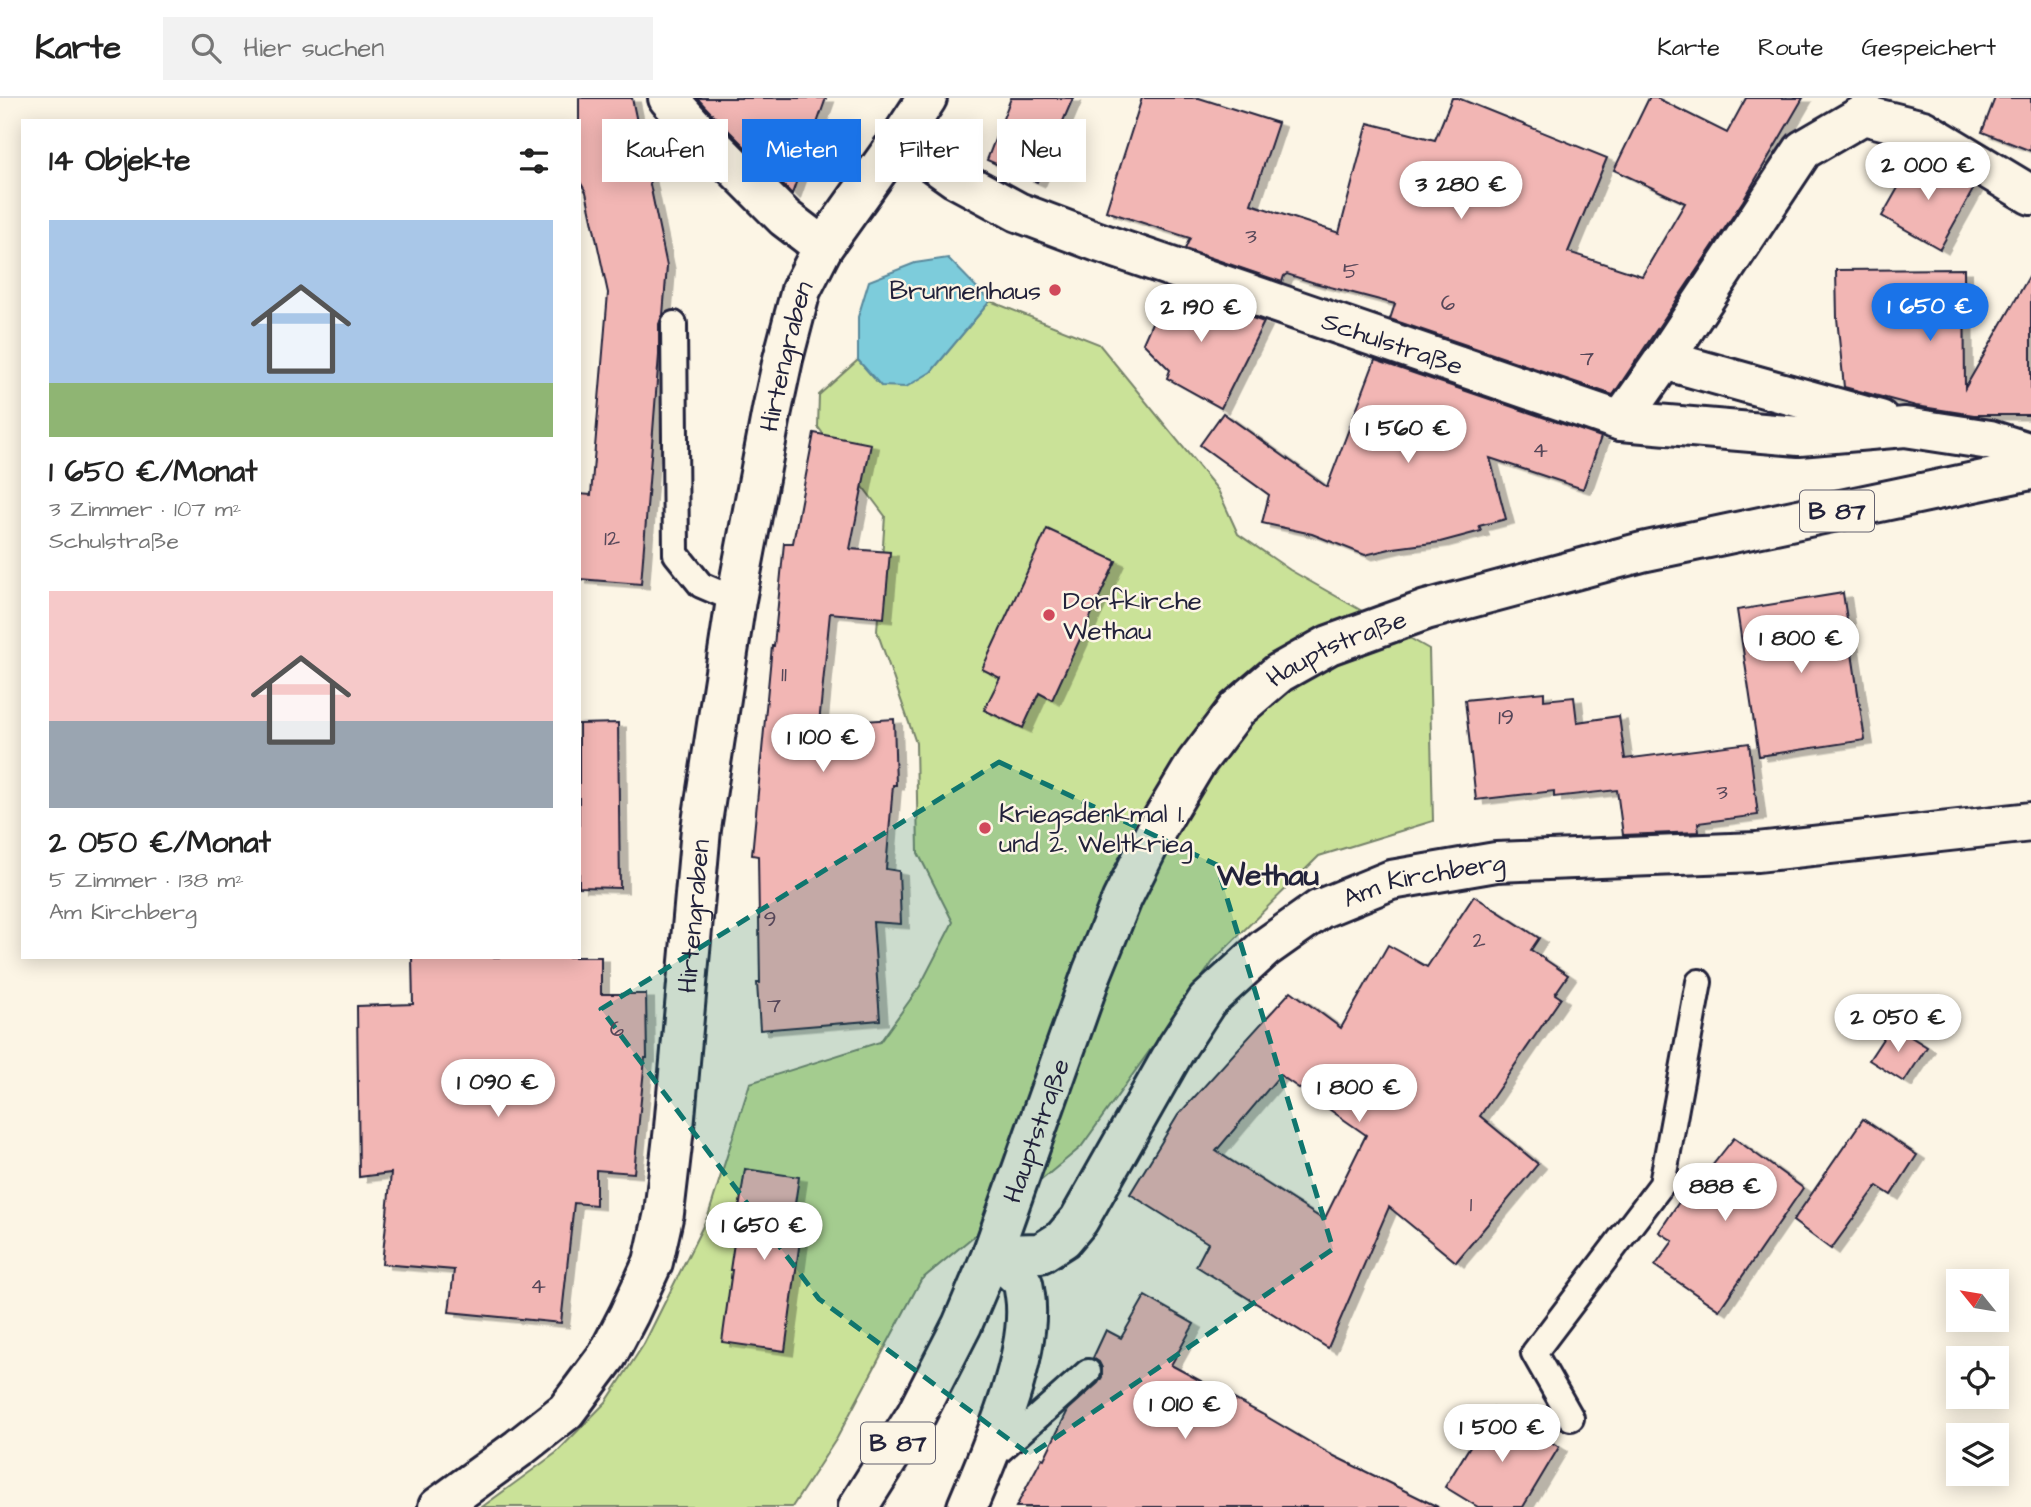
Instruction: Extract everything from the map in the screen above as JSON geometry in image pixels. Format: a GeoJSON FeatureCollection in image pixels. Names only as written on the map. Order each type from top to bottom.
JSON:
{"type":"FeatureCollection","features":[{"type":"Feature","properties":{"kind":"street"},"geometry":{"type":"LineString","coordinates":[[668,98],[785,218],[823,247]]}},
{"type":"Feature","properties":{"kind":"street","name":"Hirtengraben"},"geometry":{"type":"LineString","coordinates":[[913,119],[927,98]]}},
{"type":"Feature","properties":{"kind":"street"},"geometry":{"type":"LineString","coordinates":[[1621,421],[1804,150],[1864,106],[1923,130],[2031,195]]}},
{"type":"Feature","properties":{"kind":"street","name":"Hirtengraben"},"geometry":{"type":"LineString","coordinates":[[438,1507],[566,1411],[607,1356],[653,1262],[664,1213],[674,1128],[701,829],[736,600],[772,410],[801,290],[823,247],[875,174]]}},
{"type":"Feature","properties":{"kind":"street","name":"Schulstraße"},"geometry":{"type":"LineString","coordinates":[[962,182],[1018,212],[1098,242],[1621,421],[1799,436],[1905,427],[1990,440],[2031,453]]}},
{"type":"Feature","properties":{"kind":"street"},"geometry":{"type":"LineString","coordinates":[[1664,360],[1905,427]]}},
{"type":"Feature","properties":{"kind":"street","name":"Hauptstraße"},"geometry":{"type":"LineString","coordinates":[[858,1507],[916,1415],[962,1325],[992,1254],[1093,972],[1122,899],[1160,823],[1196,763],[1237,709],[1279,673],[1329,645],[1438,606],[1642,552],[2031,470]]}},
{"type":"Feature","properties":{"kind":"street","name":"Am Kirchberg"},"geometry":{"type":"LineString","coordinates":[[992,1254],[1041,1253],[1063,1239],[1079,1220],[1177,1047],[1207,1001],[1265,948],[1320,909],[1391,880],[1496,862],[1757,852],[2031,822]]}},
{"type":"Feature","properties":{"kind":"street"},"geometry":{"type":"LineString","coordinates":[[967,1507],[1012,1388],[1024,1340],[1027,1311],[1023,1283],[992,1254]]}},
{"type":"Feature","properties":{"kind":"lane"},"geometry":{"type":"LineString","coordinates":[[674,324],[676,554],[701,585],[736,600]]}},
{"type":"Feature","properties":{"kind":"lane"},"geometry":{"type":"LineString","coordinates":[[1571,1418],[1534,1353],[1662,1184],[1699,982]]}},
{"type":"Feature","properties":{"kind":"lane"},"geometry":{"type":"LineString","coordinates":[[985,1463],[1088,1372]]}},
{"type":"Feature","properties":{"kind":"highlighted area"},"geometry":{"type":"Polygon","coordinates":[[[999,762],[1217,865],[1333,1249],[1030,1455],[819,1299],[601,1009],[999,762]]]}},
{"type":"Feature","properties":{"kind":"green space"},"geometry":{"type":"Polygon","coordinates":[[[990,301],[1099,344],[1218,490],[1238,534],[1290,570],[1429,649],[1433,821],[1319,856],[1215,959],[1081,1147],[921,1280],[837,1438],[792,1507],[482,1507],[556,1453],[606,1402],[644,1344],[708,1216],[750,1083],[880,1042],[920,986],[953,922],[918,853],[916,743],[877,631],[885,516],[818,427],[819,395],[858,360],[881,386],[931,372],[990,301]]]}},
{"type":"Feature","properties":{"kind":"water"},"geometry":{"type":"Polygon","coordinates":[[[948,258],[990,301],[931,372],[906,387],[881,386],[858,360],[858,317],[869,281],[915,263],[948,258]]]}},
{"type":"Feature","properties":{"kind":"building"},"geometry":{"type":"Polygon","coordinates":[[[579,98],[632,98],[636,119],[602,119],[602,182],[650,182],[667,266],[663,315],[659,324],[659,355],[641,584],[581,579],[581,494],[591,495],[608,293],[586,192],[581,183],[579,98]]]}},
{"type":"Feature","properties":{"kind":"building"},"geometry":{"type":"Polygon","coordinates":[[[697,98],[826,98],[819,119],[742,119],[742,144],[728,130],[728,119],[717,119],[697,98]]]}},
{"type":"Feature","properties":{"kind":"building"},"geometry":{"type":"Polygon","coordinates":[[[1011,98],[1073,98],[1064,119],[1003,119],[1011,98]]]}},
{"type":"Feature","properties":{"kind":"building"},"geometry":{"type":"Polygon","coordinates":[[[1142,98],[1199,98],[1278,123],[1251,204],[1339,233],[1368,123],[1435,140],[1452,98],[1458,98],[1607,158],[1568,252],[1642,276],[1685,203],[1614,170],[1649,98],[1657,98],[1727,133],[1746,98],[1803,98],[1743,201],[1613,395],[1390,319],[1395,304],[1287,274],[1282,282],[1185,249],[1190,238],[1106,211],[1142,98]]]}},
{"type":"Feature","properties":{"kind":"building"},"geometry":{"type":"Polygon","coordinates":[[[1995,98],[2031,98],[2031,151],[1982,132],[1995,98]]]}},
{"type":"Feature","properties":{"kind":"building"},"geometry":{"type":"Polygon","coordinates":[[[997,134],[997,164],[987,160],[997,134]]]}},
{"type":"Feature","properties":{"kind":"building"},"geometry":{"type":"Polygon","coordinates":[[[1916,156],[1974,188],[1940,249],[1882,216],[1916,156]]]}},
{"type":"Feature","properties":{"kind":"building"},"geometry":{"type":"Polygon","coordinates":[[[780,182],[796,182],[792,194],[780,182]]]}},
{"type":"Feature","properties":{"kind":"building"},"geometry":{"type":"Polygon","coordinates":[[[1964,269],[1965,388],[2031,273],[2031,415],[1974,415],[1916,406],[1844,387],[1837,318],[1836,270],[1964,269]]]}},
{"type":"Feature","properties":{"kind":"building"},"geometry":{"type":"Polygon","coordinates":[[[1167,289],[1264,322],[1221,408],[1167,378],[1170,370],[1143,343],[1167,289]]]}},
{"type":"Feature","properties":{"kind":"building"},"geometry":{"type":"Polygon","coordinates":[[[1375,360],[1601,437],[1583,489],[1490,458],[1506,519],[1479,526],[1481,531],[1440,542],[1365,555],[1312,534],[1262,523],[1269,495],[1200,445],[1223,413],[1327,487],[1375,360]]]}},
{"type":"Feature","properties":{"kind":"building"},"geometry":{"type":"Polygon","coordinates":[[[814,433],[871,444],[850,549],[890,552],[884,618],[830,613],[819,724],[894,719],[896,785],[893,785],[886,869],[899,871],[901,924],[873,922],[880,1020],[760,1030],[757,983],[760,983],[758,856],[752,855],[784,543],[793,543],[814,433]]]}},
{"type":"Feature","properties":{"kind":"building","name":"Dorfkirche Wethau"},"geometry":{"type":"Polygon","coordinates":[[[1047,529],[1116,561],[1052,700],[1039,693],[1023,728],[984,710],[1000,678],[982,669],[1047,529]]]}},
{"type":"Feature","properties":{"kind":"building"},"geometry":{"type":"Polygon","coordinates":[[[1843,593],[1865,740],[1759,756],[1737,610],[1843,593]]]}},
{"type":"Feature","properties":{"kind":"building"},"geometry":{"type":"Polygon","coordinates":[[[1544,692],[1544,700],[1574,697],[1577,722],[1619,716],[1625,759],[1749,743],[1758,815],[1698,823],[1699,832],[1623,835],[1617,790],[1554,797],[1554,791],[1476,800],[1465,700],[1544,692]]]}},
{"type":"Feature","properties":{"kind":"building"},"geometry":{"type":"Polygon","coordinates":[[[618,723],[620,888],[581,887],[581,724],[618,723]]]}},
{"type":"Feature","properties":{"kind":"building"},"geometry":{"type":"Polygon","coordinates":[[[1474,896],[1539,938],[1531,950],[1568,975],[1555,994],[1561,998],[1480,1116],[1538,1164],[1456,1262],[1389,1207],[1328,1348],[1196,1266],[1208,1243],[1130,1194],[1178,1115],[1291,991],[1341,1028],[1388,945],[1427,967],[1474,896]],[[1280,1075],[1216,1151],[1324,1220],[1366,1135],[1280,1075]]]}},
{"type":"Feature","properties":{"kind":"building"},"geometry":{"type":"Polygon","coordinates":[[[601,957],[601,994],[646,994],[647,1058],[634,1173],[596,1170],[596,1205],[574,1203],[561,1323],[449,1312],[454,1270],[382,1264],[391,1173],[359,1177],[357,1006],[413,1004],[412,959],[601,957]]]}},
{"type":"Feature","properties":{"kind":"building"},"geometry":{"type":"Polygon","coordinates":[[[1892,1025],[1927,1047],[1904,1082],[1869,1060],[1892,1025]]]}},
{"type":"Feature","properties":{"kind":"building"},"geometry":{"type":"Polygon","coordinates":[[[1863,1119],[1917,1155],[1891,1195],[1877,1186],[1831,1249],[1793,1221],[1863,1119]]]}},
{"type":"Feature","properties":{"kind":"building"},"geometry":{"type":"Polygon","coordinates":[[[1734,1138],[1803,1188],[1719,1310],[1655,1266],[1673,1241],[1659,1232],[1685,1193],[1689,1195],[1734,1138]]]}},
{"type":"Feature","properties":{"kind":"building"},"geometry":{"type":"Polygon","coordinates":[[[745,1169],[799,1177],[793,1217],[803,1218],[785,1351],[722,1342],[745,1169]]]}},
{"type":"Feature","properties":{"kind":"building"},"geometry":{"type":"Polygon","coordinates":[[[1145,1296],[1194,1324],[1171,1365],[1330,1454],[1438,1507],[1016,1507],[1068,1410],[1102,1377],[1102,1368],[1093,1358],[1106,1330],[1121,1338],[1145,1296]]]}},
{"type":"Feature","properties":{"kind":"building"},"geometry":{"type":"Polygon","coordinates":[[[1494,1407],[1559,1447],[1523,1507],[1478,1507],[1445,1487],[1494,1407]]]}},
{"type":"Feature","properties":{"kind":"place","name":"Brunnenhaus"},"geometry":{"type":"Point","coordinates":[1055,290]}},
{"type":"Feature","properties":{"kind":"place","name":"Dorfkirche Wethau"},"geometry":{"type":"Point","coordinates":[1049,615]}},
{"type":"Feature","properties":{"kind":"place","name":"Kriegsdenkmal 1. und 2. Weltkrieg"},"geometry":{"type":"Point","coordinates":[985,828]}},
{"type":"Feature","properties":{"kind":"district","name":"Wethau"},"geometry":{"type":"Point","coordinates":[1268,875]}}]}
